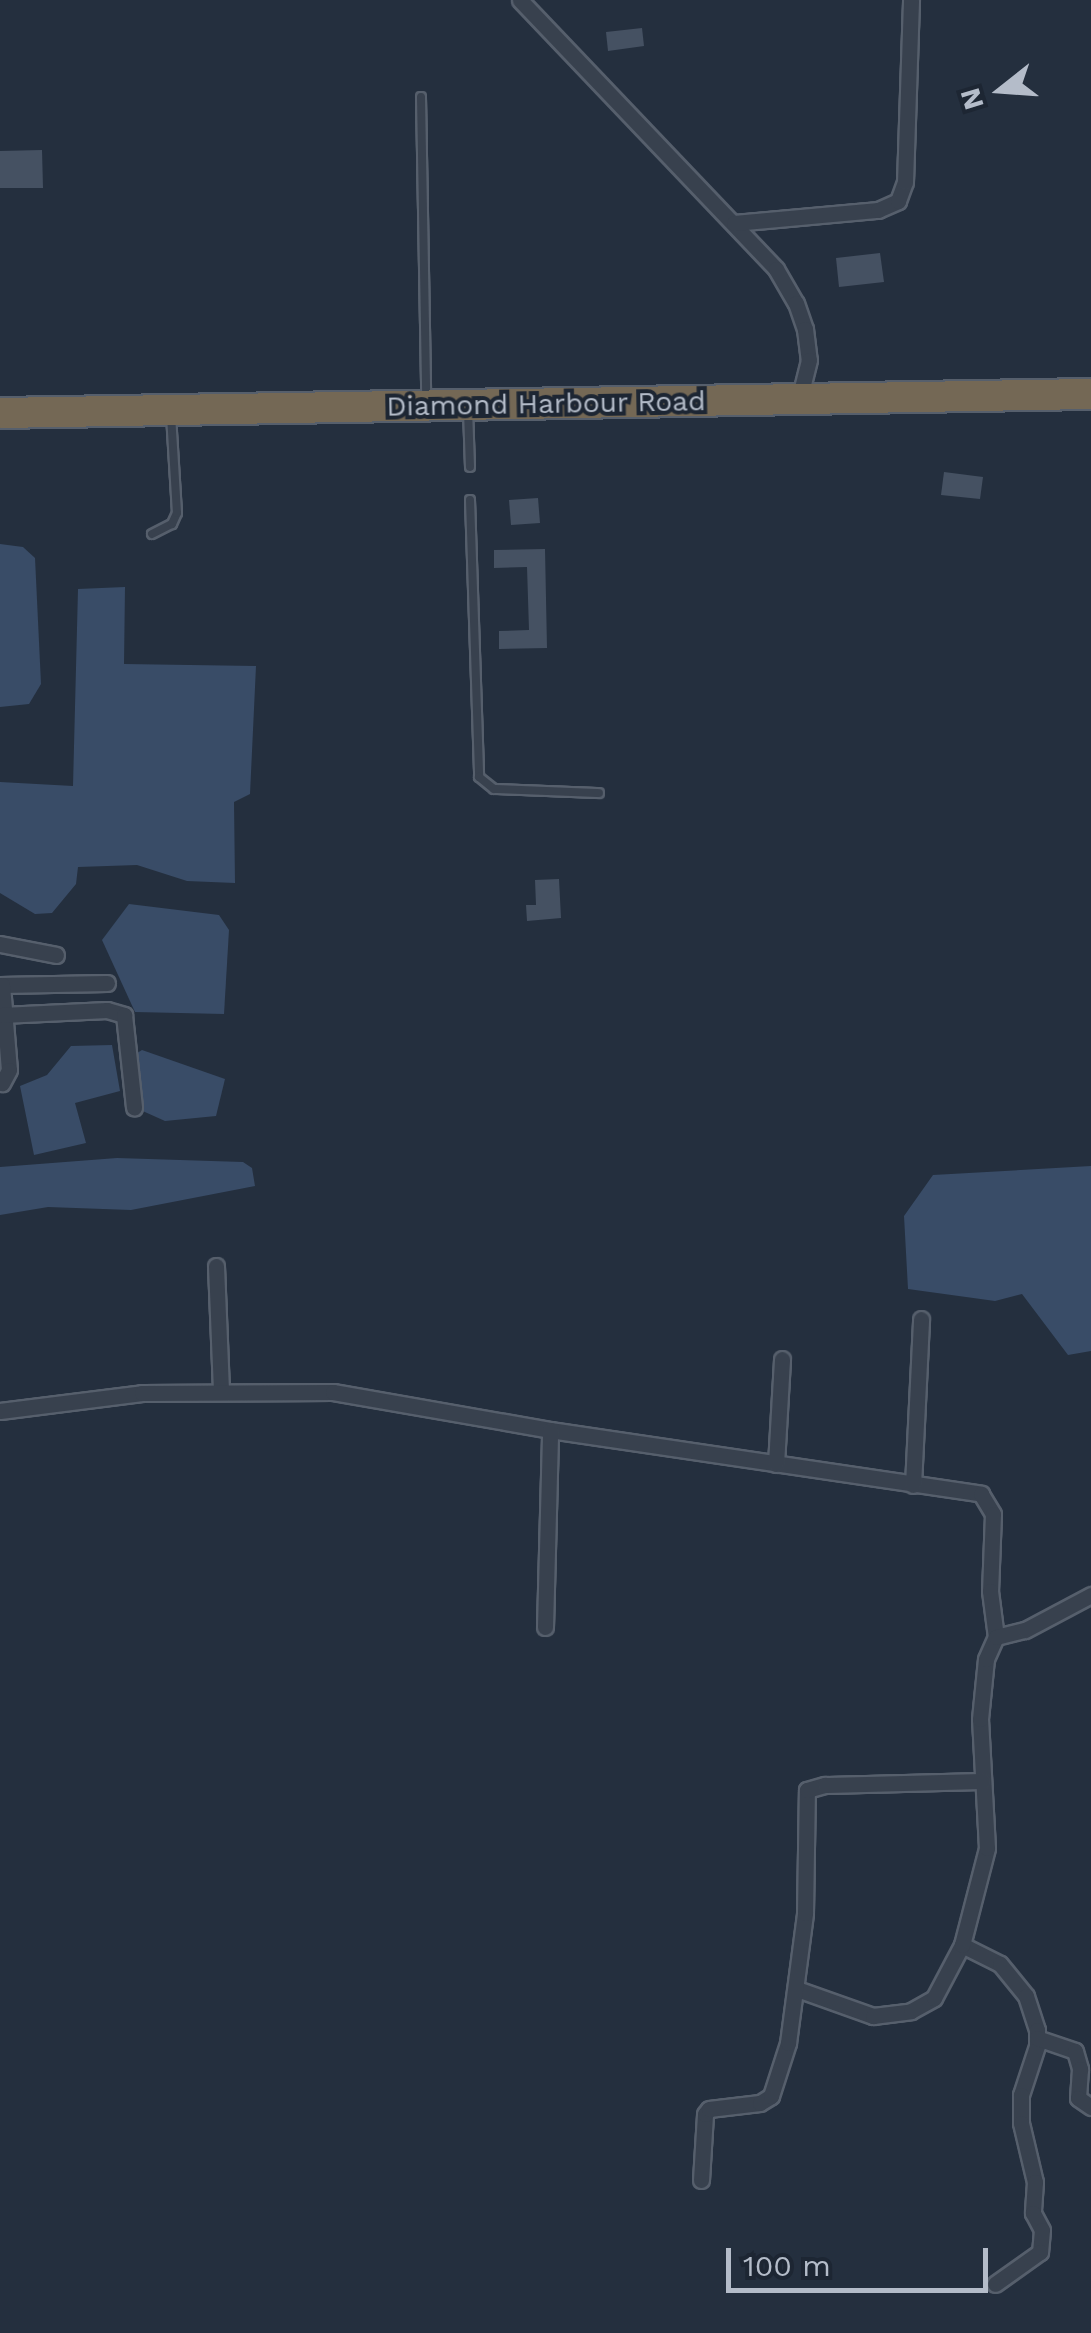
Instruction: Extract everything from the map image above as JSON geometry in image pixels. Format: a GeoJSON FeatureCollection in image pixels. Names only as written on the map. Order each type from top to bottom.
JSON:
{"type":"FeatureCollection","features":[{"type":"Feature","properties":{"kind":"highway","name":"Diamond Harbour Road"},"geometry":{"type":"LineString","coordinates":[[0,413],[1091,394]]}},
{"type":"Feature","properties":{"kind":"street"},"geometry":{"type":"LineString","coordinates":[[520,0],[776,270],[796,303],[808,360],[799,400]]}},
{"type":"Feature","properties":{"kind":"street"},"geometry":{"type":"LineString","coordinates":[[734,223],[878,210],[898,201],[904,182],[911,0]]}},
{"type":"Feature","properties":{"kind":"street"},"geometry":{"type":"LineString","coordinates":[[0,944],[56,955]]}},
{"type":"Feature","properties":{"kind":"street"},"geometry":{"type":"LineString","coordinates":[[2,1083],[8,1058],[1,985],[107,983]]}},
{"type":"Feature","properties":{"kind":"street"},"geometry":{"type":"LineString","coordinates":[[2,1015],[107,1010],[124,1015],[134,1107]]}},
{"type":"Feature","properties":{"kind":"street"},"geometry":{"type":"LineString","coordinates":[[216,1266],[221,1390]]}},
{"type":"Feature","properties":{"kind":"street"},"geometry":{"type":"LineString","coordinates":[[913,1485],[921,1318]]}},
{"type":"Feature","properties":{"kind":"street"},"geometry":{"type":"LineString","coordinates":[[776,1464],[782,1359]]}},
{"type":"Feature","properties":{"kind":"street"},"geometry":{"type":"LineString","coordinates":[[0,1411],[142,1393],[333,1392],[550,1430],[981,1494],[990,1503],[996,1637],[981,1686],[986,1848],[962,1945],[934,1998],[911,2011],[873,2016],[796,1989]]}},
{"type":"Feature","properties":{"kind":"street"},"geometry":{"type":"LineString","coordinates":[[545,1627],[550,1430]]}},
{"type":"Feature","properties":{"kind":"street"},"geometry":{"type":"LineString","coordinates":[[996,1637],[1025,1630],[1091,1595]]}},
{"type":"Feature","properties":{"kind":"street"},"geometry":{"type":"LineString","coordinates":[[702,2180],[705,2114],[716,2107],[760,2103],[771,2096],[788,2043],[805,1913],[807,1790],[825,1784],[983,1781]]}},
{"type":"Feature","properties":{"kind":"street"},"geometry":{"type":"LineString","coordinates":[[962,1945],[1000,1964],[1026,1996],[1037,2038],[1021,2095],[1021,2123],[1035,2182],[1033,2213],[1042,2230],[1040,2252],[995,2284]]}},
{"type":"Feature","properties":{"kind":"street"},"geometry":{"type":"LineString","coordinates":[[1037,2038],[1075,2050],[1080,2069],[1078,2098],[1091,2107]]}},
{"type":"Feature","properties":{"kind":"lane"},"geometry":{"type":"LineString","coordinates":[[421,97],[426,406]]}},
{"type":"Feature","properties":{"kind":"lane"},"geometry":{"type":"LineString","coordinates":[[468,406],[470,468]]}},
{"type":"Feature","properties":{"kind":"lane"},"geometry":{"type":"LineString","coordinates":[[152,534],[172,524],[176,513],[171,410]]}},
{"type":"Feature","properties":{"kind":"lane"},"geometry":{"type":"LineString","coordinates":[[470,500],[479,777],[494,789],[599,793]]}},
{"type":"Feature","properties":{"kind":"water"},"geometry":{"type":"Polygon","coordinates":[[[0,544],[23,547],[35,558],[41,684],[29,704],[0,707],[0,544]]]}},
{"type":"Feature","properties":{"kind":"water"},"geometry":{"type":"Polygon","coordinates":[[[125,587],[124,664],[256,666],[250,794],[234,802],[235,883],[187,881],[137,865],[78,867],[76,884],[52,913],[35,914],[0,893],[0,782],[73,786],[78,589],[125,587]]]}},
{"type":"Feature","properties":{"kind":"water"},"geometry":{"type":"Polygon","coordinates":[[[129,904],[219,915],[229,930],[224,1014],[135,1012],[102,940],[129,904]]]}},
{"type":"Feature","properties":{"kind":"water"},"geometry":{"type":"Polygon","coordinates":[[[112,1045],[120,1091],[75,1103],[86,1143],[34,1155],[20,1086],[47,1075],[71,1046],[112,1045]]]}},
{"type":"Feature","properties":{"kind":"water"},"geometry":{"type":"Polygon","coordinates":[[[142,1050],[225,1079],[216,1116],[165,1121],[136,1108],[129,1058],[142,1050]]]}},
{"type":"Feature","properties":{"kind":"water"},"geometry":{"type":"Polygon","coordinates":[[[117,1158],[243,1162],[252,1168],[255,1186],[131,1210],[48,1207],[0,1215],[0,1167],[117,1158]]]}},
{"type":"Feature","properties":{"kind":"water"},"geometry":{"type":"Polygon","coordinates":[[[1091,1166],[1091,1351],[1068,1355],[1022,1294],[995,1301],[908,1289],[904,1216],[933,1175],[1091,1166]]]}},
{"type":"Feature","properties":{"kind":"building"},"geometry":{"type":"Polygon","coordinates":[[[642,28],[644,46],[608,51],[606,32],[642,28]]]}},
{"type":"Feature","properties":{"kind":"building"},"geometry":{"type":"Polygon","coordinates":[[[42,150],[43,188],[0,188],[0,151],[42,150]]]}},
{"type":"Feature","properties":{"kind":"building"},"geometry":{"type":"Polygon","coordinates":[[[880,253],[884,282],[839,287],[836,258],[880,253]]]}},
{"type":"Feature","properties":{"kind":"building"},"geometry":{"type":"Polygon","coordinates":[[[944,472],[983,477],[980,499],[941,495],[944,472]]]}},
{"type":"Feature","properties":{"kind":"building"},"geometry":{"type":"Polygon","coordinates":[[[538,498],[540,523],[511,525],[509,500],[538,498]]]}},
{"type":"Feature","properties":{"kind":"building"},"geometry":{"type":"Polygon","coordinates":[[[545,549],[547,648],[499,649],[499,631],[529,630],[527,567],[494,568],[494,550],[545,549]]]}},
{"type":"Feature","properties":{"kind":"building"},"geometry":{"type":"Polygon","coordinates":[[[559,879],[561,918],[527,921],[526,905],[536,905],[535,880],[559,879]]]}}]}
